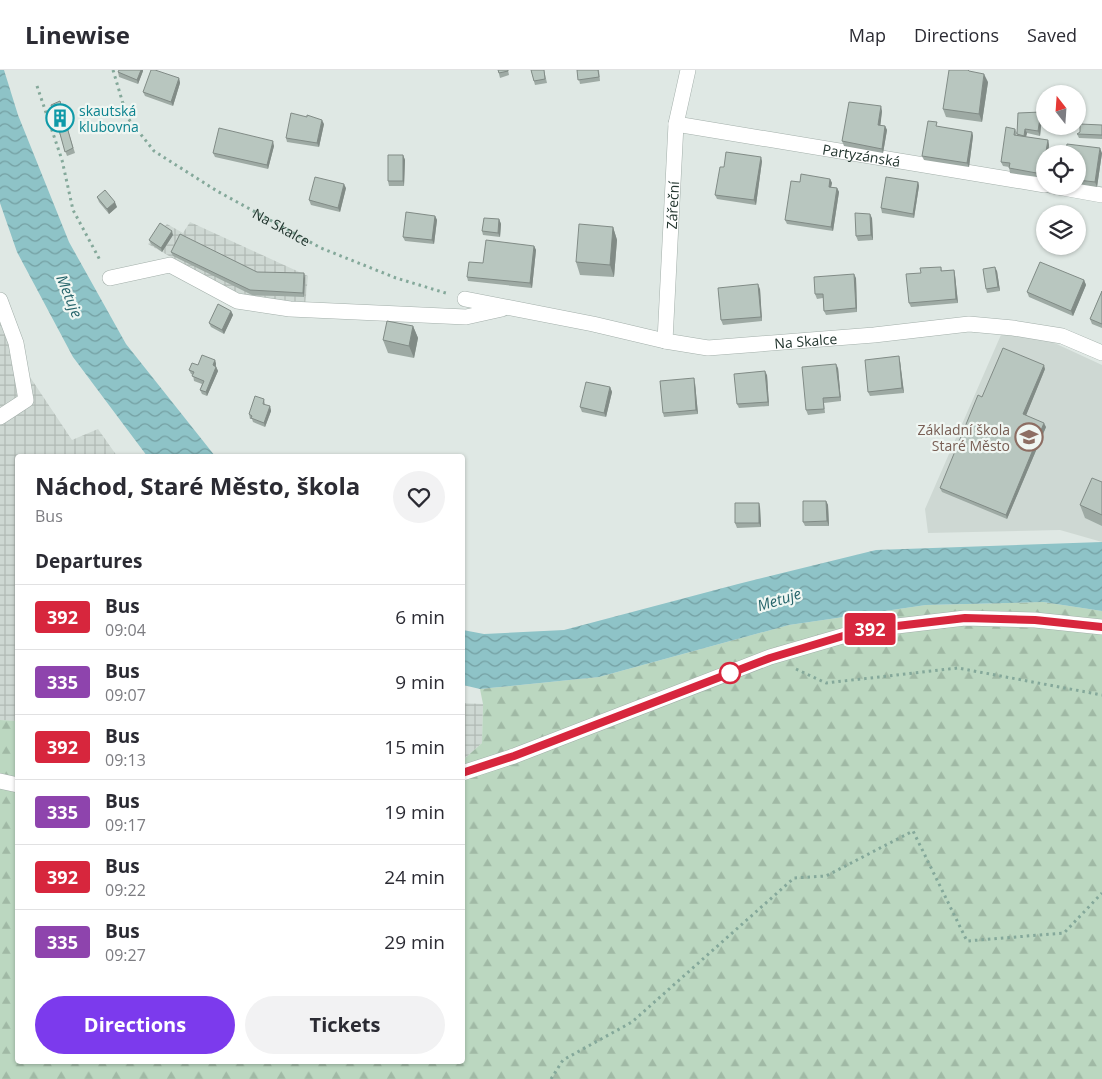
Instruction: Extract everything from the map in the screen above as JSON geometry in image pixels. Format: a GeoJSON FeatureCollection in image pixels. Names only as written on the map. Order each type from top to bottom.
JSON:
{"type":"FeatureCollection","features":[{"type":"Feature","properties":{"kind":"street","name":"Zářeční"},"geometry":{"type":"LineString","coordinates":[[665,341],[676,124],[688,70]]}},
{"type":"Feature","properties":{"kind":"street","name":"Partyzánská"},"geometry":{"type":"LineString","coordinates":[[676,124],[1036,184]]}},
{"type":"Feature","properties":{"kind":"street"},"geometry":{"type":"LineString","coordinates":[[1086,192],[1102,195]]}},
{"type":"Feature","properties":{"kind":"street","name":"Na Skalce"},"geometry":{"type":"LineString","coordinates":[[110,278],[170,266],[237,301],[290,309],[466,317],[509,308]]}},
{"type":"Feature","properties":{"kind":"street","name":"Na Skalce"},"geometry":{"type":"LineString","coordinates":[[465,299],[593,324],[665,341],[708,348],[874,335],[969,324],[1013,328],[1062,336],[1102,353]]}},
{"type":"Feature","properties":{"kind":"street"},"geometry":{"type":"LineString","coordinates":[[0,300],[16,343],[26,400],[0,418]]}},
{"type":"Feature","properties":{"kind":"street"},"geometry":{"type":"LineString","coordinates":[[465,772],[514,756],[770,658],[863,630],[965,618],[1035,620],[1102,627]]}},
{"type":"Feature","properties":{"kind":"path","name":"Na Skalce"},"geometry":{"type":"LineString","coordinates":[[112,70],[127,117],[154,151],[217,191],[321,248],[396,278],[465,299]]}},
{"type":"Feature","properties":{"kind":"path"},"geometry":{"type":"LineString","coordinates":[[37,86],[62,160],[73,210],[110,278]]}},
{"type":"Feature","properties":{"kind":"path"},"geometry":{"type":"LineString","coordinates":[[770,658],[826,683],[958,668],[1102,695]]}},
{"type":"Feature","properties":{"kind":"path"},"geometry":{"type":"LineString","coordinates":[[551,1079],[564,1060],[632,1022],[794,878],[826,876],[913,831],[967,941],[1064,933],[1102,893]]}},
{"type":"Feature","properties":{"kind":"shaded area"},"geometry":{"type":"Polygon","coordinates":[[[190,222],[308,276],[305,306],[251,299],[206,277],[148,244],[167,224],[183,233],[190,222]]]}},
{"type":"Feature","properties":{"kind":"shaded area","name":"Základní škola Staré Město"},"geometry":{"type":"Polygon","coordinates":[[[1007,321],[1102,365],[1102,542],[1060,530],[928,533],[925,509],[1007,321]]]}},
{"type":"Feature","properties":{"kind":"shaded area"},"geometry":{"type":"Polygon","coordinates":[[[0,322],[24,368],[72,440],[98,429],[116,454],[15,454],[15,721],[0,720],[0,322]]]}},
{"type":"Feature","properties":{"kind":"shaded area"},"geometry":{"type":"Polygon","coordinates":[[[465,703],[483,704],[482,743],[465,758],[465,703]]]}},
{"type":"Feature","properties":{"kind":"green space"},"geometry":{"type":"Polygon","coordinates":[[[1043,602],[1102,611],[1102,1079],[0,1079],[0,720],[15,721],[15,1064],[465,1064],[465,758],[482,743],[483,704],[480,689],[599,677],[789,625],[926,605],[1043,602]]]}},
{"type":"Feature","properties":{"kind":"water","name":"Metuje"},"geometry":{"type":"Polygon","coordinates":[[[0,70],[4,70],[18,115],[69,242],[126,344],[213,454],[146,454],[73,357],[17,252],[0,203],[0,70]]]}},
{"type":"Feature","properties":{"kind":"water","name":"Metuje"},"geometry":{"type":"Polygon","coordinates":[[[1102,542],[1102,611],[1043,602],[926,605],[789,625],[599,677],[480,689],[465,685],[465,630],[484,634],[564,630],[876,550],[1102,542]]]}},
{"type":"Feature","properties":{"kind":"building"},"geometry":{"type":"Polygon","coordinates":[[[119,70],[141,70],[137,80],[118,72],[119,70]]]}},
{"type":"Feature","properties":{"kind":"building"},"geometry":{"type":"Polygon","coordinates":[[[151,70],[179,78],[171,102],[143,92],[151,70]]]}},
{"type":"Feature","properties":{"kind":"building"},"geometry":{"type":"Polygon","coordinates":[[[498,70],[508,70],[508,71],[499,73],[498,70]]]}},
{"type":"Feature","properties":{"kind":"building"},"geometry":{"type":"Polygon","coordinates":[[[531,70],[544,70],[545,79],[534,81],[531,70]]]}},
{"type":"Feature","properties":{"kind":"building"},"geometry":{"type":"Polygon","coordinates":[[[577,70],[598,70],[599,77],[578,80],[577,70]]]}},
{"type":"Feature","properties":{"kind":"building"},"geometry":{"type":"Polygon","coordinates":[[[949,70],[968,70],[984,74],[979,114],[943,109],[949,70]]]}},
{"type":"Feature","properties":{"kind":"building","name":"skautská klubovna"},"geometry":{"type":"Polygon","coordinates":[[[60,101],[66,122],[57,126],[51,105],[60,101]]]}},
{"type":"Feature","properties":{"kind":"building"},"geometry":{"type":"Polygon","coordinates":[[[849,102],[881,106],[878,125],[885,126],[882,149],[842,141],[849,102]]]}},
{"type":"Feature","properties":{"kind":"building"},"geometry":{"type":"Polygon","coordinates":[[[1036,112],[1036,131],[1025,129],[1024,136],[1017,134],[1018,113],[1036,112]]]}},
{"type":"Feature","properties":{"kind":"building"},"geometry":{"type":"Polygon","coordinates":[[[291,113],[307,117],[307,115],[322,120],[317,143],[286,138],[291,113]]]}},
{"type":"Feature","properties":{"kind":"building"},"geometry":{"type":"Polygon","coordinates":[[[928,121],[937,122],[936,126],[972,132],[967,163],[922,156],[928,121]]]}},
{"type":"Feature","properties":{"kind":"building"},"geometry":{"type":"Polygon","coordinates":[[[1086,124],[1102,125],[1102,135],[1086,134],[1086,124]]]}},
{"type":"Feature","properties":{"kind":"building","name":"skautská klubovna"},"geometry":{"type":"Polygon","coordinates":[[[67,127],[73,148],[65,152],[59,130],[67,127]]]}},
{"type":"Feature","properties":{"kind":"building"},"geometry":{"type":"Polygon","coordinates":[[[1006,127],[1015,129],[1014,135],[1048,140],[1047,145],[1036,145],[1036,173],[1009,168],[1010,163],[1001,162],[1006,127]]]}},
{"type":"Feature","properties":{"kind":"building"},"geometry":{"type":"Polygon","coordinates":[[[219,128],[273,141],[267,165],[213,153],[219,128]]]}},
{"type":"Feature","properties":{"kind":"building"},"geometry":{"type":"Polygon","coordinates":[[[1086,146],[1100,148],[1095,182],[1086,181],[1086,146]]]}},
{"type":"Feature","properties":{"kind":"building"},"geometry":{"type":"Polygon","coordinates":[[[726,152],[761,157],[754,200],[715,195],[720,167],[724,167],[726,152]]]}},
{"type":"Feature","properties":{"kind":"building"},"geometry":{"type":"Polygon","coordinates":[[[388,155],[403,155],[403,181],[388,181],[388,155]]]}},
{"type":"Feature","properties":{"kind":"building"},"geometry":{"type":"Polygon","coordinates":[[[801,174],[830,179],[829,187],[837,188],[831,227],[785,220],[791,181],[800,182],[801,174]]]}},
{"type":"Feature","properties":{"kind":"building"},"geometry":{"type":"Polygon","coordinates":[[[315,177],[344,184],[338,208],[309,200],[315,177]]]}},
{"type":"Feature","properties":{"kind":"building"},"geometry":{"type":"Polygon","coordinates":[[[886,177],[918,182],[913,214],[881,208],[886,177]]]}},
{"type":"Feature","properties":{"kind":"building"},"geometry":{"type":"Polygon","coordinates":[[[105,190],[115,202],[107,209],[97,197],[105,190]]]}},
{"type":"Feature","properties":{"kind":"building"},"geometry":{"type":"Polygon","coordinates":[[[406,212],[435,216],[432,240],[403,237],[406,212]]]}},
{"type":"Feature","properties":{"kind":"building"},"geometry":{"type":"Polygon","coordinates":[[[855,213],[870,214],[871,235],[856,236],[855,213]]]}},
{"type":"Feature","properties":{"kind":"building"},"geometry":{"type":"Polygon","coordinates":[[[484,218],[499,219],[498,233],[482,231],[484,218]]]}},
{"type":"Feature","properties":{"kind":"building"},"geometry":{"type":"Polygon","coordinates":[[[160,223],[172,231],[161,248],[149,240],[160,223]]]}},
{"type":"Feature","properties":{"kind":"building"},"geometry":{"type":"Polygon","coordinates":[[[579,224],[613,227],[610,265],[576,262],[579,224]]]}},
{"type":"Feature","properties":{"kind":"building"},"geometry":{"type":"Polygon","coordinates":[[[180,234],[257,272],[304,273],[303,293],[250,290],[171,252],[180,234]]]}},
{"type":"Feature","properties":{"kind":"building"},"geometry":{"type":"Polygon","coordinates":[[[486,240],[534,246],[530,283],[467,277],[469,262],[483,263],[486,240]]]}},
{"type":"Feature","properties":{"kind":"building"},"geometry":{"type":"Polygon","coordinates":[[[1040,262],[1084,280],[1071,311],[1027,292],[1040,262]]]}},
{"type":"Feature","properties":{"kind":"building"},"geometry":{"type":"Polygon","coordinates":[[[941,267],[941,271],[954,270],[956,299],[909,303],[906,274],[921,273],[920,268],[941,267]]]}},
{"type":"Feature","properties":{"kind":"building"},"geometry":{"type":"Polygon","coordinates":[[[995,267],[998,287],[986,289],[983,269],[995,267]]]}},
{"type":"Feature","properties":{"kind":"building"},"geometry":{"type":"Polygon","coordinates":[[[854,274],[856,308],[824,311],[823,294],[815,294],[814,277],[854,274]]]}},
{"type":"Feature","properties":{"kind":"building"},"geometry":{"type":"Polygon","coordinates":[[[758,284],[761,317],[721,320],[718,288],[758,284]]]}},
{"type":"Feature","properties":{"kind":"building"},"geometry":{"type":"Polygon","coordinates":[[[1102,291],[1102,324],[1090,319],[1102,291]]]}},
{"type":"Feature","properties":{"kind":"building"},"geometry":{"type":"Polygon","coordinates":[[[218,304],[231,311],[222,330],[209,323],[218,304]]]}},
{"type":"Feature","properties":{"kind":"building"},"geometry":{"type":"Polygon","coordinates":[[[387,321],[413,326],[409,346],[383,340],[387,321]]]}},
{"type":"Feature","properties":{"kind":"building"},"geometry":{"type":"Polygon","coordinates":[[[1003,348],[1044,365],[1023,414],[1044,423],[1006,515],[940,488],[978,395],[982,397],[1003,348]]]}},
{"type":"Feature","properties":{"kind":"building"},"geometry":{"type":"Polygon","coordinates":[[[202,355],[215,360],[213,365],[216,367],[206,392],[200,390],[204,381],[192,376],[194,372],[189,370],[192,363],[198,365],[202,355]]]}},
{"type":"Feature","properties":{"kind":"building"},"geometry":{"type":"Polygon","coordinates":[[[899,356],[902,388],[868,392],[865,360],[899,356]]]}},
{"type":"Feature","properties":{"kind":"building"},"geometry":{"type":"Polygon","coordinates":[[[836,364],[840,397],[823,398],[824,409],[806,410],[802,367],[836,364]]]}},
{"type":"Feature","properties":{"kind":"building"},"geometry":{"type":"Polygon","coordinates":[[[765,371],[768,402],[737,404],[734,374],[765,371]]]}},
{"type":"Feature","properties":{"kind":"building"},"geometry":{"type":"Polygon","coordinates":[[[694,378],[696,410],[663,413],[660,381],[694,378]]]}},
{"type":"Feature","properties":{"kind":"building"},"geometry":{"type":"Polygon","coordinates":[[[586,382],[610,387],[604,413],[580,407],[586,382]]]}},
{"type":"Feature","properties":{"kind":"building"},"geometry":{"type":"Polygon","coordinates":[[[255,396],[264,399],[263,404],[270,406],[264,423],[251,418],[252,416],[249,414],[255,396]]]}},
{"type":"Feature","properties":{"kind":"building"},"geometry":{"type":"Polygon","coordinates":[[[1092,478],[1102,482],[1102,515],[1080,505],[1092,478]]]}},
{"type":"Feature","properties":{"kind":"building"},"geometry":{"type":"Polygon","coordinates":[[[803,501],[826,501],[827,521],[803,522],[803,501]]]}},
{"type":"Feature","properties":{"kind":"building"},"geometry":{"type":"Polygon","coordinates":[[[735,503],[759,503],[759,523],[735,523],[735,503]]]}},
{"type":"Feature","properties":{"kind":"bus line","name":"392"},"geometry":{"type":"LineString","coordinates":[[465,772],[514,756],[770,658],[863,630],[965,618],[1035,620],[1102,627]]}},
{"type":"Feature","properties":{"kind":"place","name":"skautská klubovna"},"geometry":{"type":"Point","coordinates":[60,118]}},
{"type":"Feature","properties":{"kind":"place","name":"Základní škola Staré Město"},"geometry":{"type":"Point","coordinates":[1029,437]}}]}
